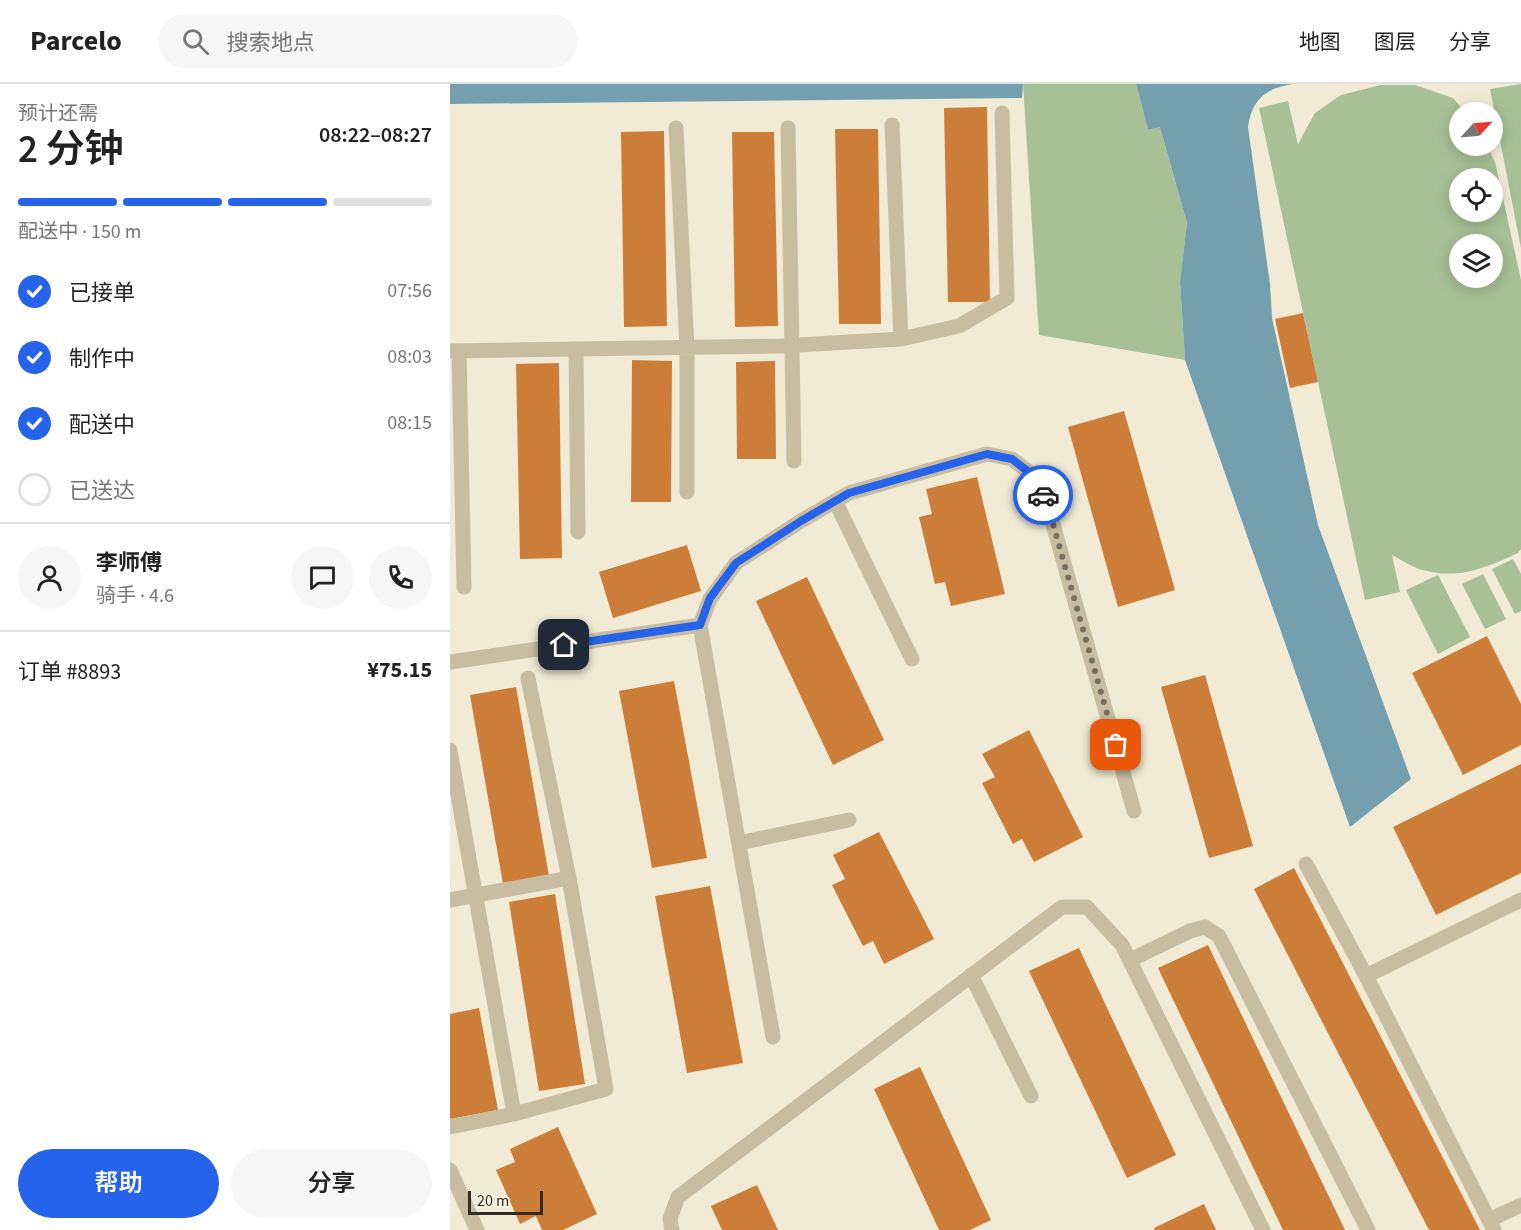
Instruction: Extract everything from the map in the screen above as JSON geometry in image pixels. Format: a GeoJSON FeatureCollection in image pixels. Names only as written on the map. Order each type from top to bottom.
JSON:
{"type":"FeatureCollection","features":[{"type":"Feature","properties":{"kind":"lane"},"geometry":{"type":"LineString","coordinates":[[464,587],[455,351],[793,345],[901,339],[959,326],[1007,298],[1002,113]]}},
{"type":"Feature","properties":{"kind":"lane"},"geometry":{"type":"LineString","coordinates":[[892,125],[901,339]]}},
{"type":"Feature","properties":{"kind":"lane"},"geometry":{"type":"LineString","coordinates":[[676,128],[687,348],[687,492]]}},
{"type":"Feature","properties":{"kind":"lane"},"geometry":{"type":"LineString","coordinates":[[788,128],[794,461]]}},
{"type":"Feature","properties":{"kind":"lane"},"geometry":{"type":"LineString","coordinates":[[576,349],[578,532]]}},
{"type":"Feature","properties":{"kind":"lane"},"geometry":{"type":"LineString","coordinates":[[773,1037],[700,625],[710,598],[736,563],[835,501],[849,493],[987,454],[1012,459],[1034,476],[1047,503],[1134,811]]}},
{"type":"Feature","properties":{"kind":"lane"},"geometry":{"type":"LineString","coordinates":[[835,501],[912,659]]}},
{"type":"Feature","properties":{"kind":"lane"},"geometry":{"type":"LineString","coordinates":[[450,662],[700,625]]}},
{"type":"Feature","properties":{"kind":"lane"},"geometry":{"type":"LineString","coordinates":[[450,1127],[514,1114],[606,1089],[569,878],[528,678]]}},
{"type":"Feature","properties":{"kind":"lane"},"geometry":{"type":"LineString","coordinates":[[450,750],[514,1114]]}},
{"type":"Feature","properties":{"kind":"lane"},"geometry":{"type":"LineString","coordinates":[[739,843],[849,820]]}},
{"type":"Feature","properties":{"kind":"lane"},"geometry":{"type":"LineString","coordinates":[[1306,864],[1366,976],[1492,1225],[1521,1204]]}},
{"type":"Feature","properties":{"kind":"lane"},"geometry":{"type":"LineString","coordinates":[[450,900],[569,878]]}},
{"type":"Feature","properties":{"kind":"lane"},"geometry":{"type":"LineString","coordinates":[[1366,976],[1521,900]]}},
{"type":"Feature","properties":{"kind":"lane"},"geometry":{"type":"LineString","coordinates":[[672,1230],[670,1219],[678,1197],[1062,907],[1087,907],[1122,945],[1263,1230]]}},
{"type":"Feature","properties":{"kind":"lane"},"geometry":{"type":"LineString","coordinates":[[1130,960],[1190,931],[1205,927],[1220,936],[1368,1230]]}},
{"type":"Feature","properties":{"kind":"lane"},"geometry":{"type":"LineString","coordinates":[[971,975],[1031,1096]]}},
{"type":"Feature","properties":{"kind":"lane"},"geometry":{"type":"LineString","coordinates":[[450,1170],[477,1230]]}},
{"type":"Feature","properties":{"kind":"green space"},"geometry":{"type":"Polygon","coordinates":[[[1023,84],[1136,84],[1148,130],[1160,127],[1187,223],[1180,282],[1185,360],[1039,335],[1023,84]]]}},
{"type":"Feature","properties":{"kind":"green space"},"geometry":{"type":"Polygon","coordinates":[[[1521,84],[1521,248],[1503,156],[1503,102],[1493,102],[1490,89],[1521,84]]]}},
{"type":"Feature","properties":{"kind":"green space"},"geometry":{"type":"Polygon","coordinates":[[[1381,85],[1415,85],[1453,98],[1456,102],[1449,102],[1449,156],[1492,156],[1496,168],[1449,168],[1449,222],[1503,222],[1503,198],[1521,280],[1521,549],[1518,553],[1485,567],[1451,574],[1423,570],[1392,555],[1400,592],[1365,600],[1259,108],[1288,101],[1298,144],[1315,113],[1341,95],[1381,85]]]}},
{"type":"Feature","properties":{"kind":"green space"},"geometry":{"type":"Polygon","coordinates":[[[1513,559],[1521,574],[1521,611],[1515,614],[1492,569],[1513,559]]]}},
{"type":"Feature","properties":{"kind":"green space"},"geometry":{"type":"Polygon","coordinates":[[[1483,574],[1506,619],[1485,629],[1462,584],[1483,574]]]}},
{"type":"Feature","properties":{"kind":"green space"},"geometry":{"type":"Polygon","coordinates":[[[1438,575],[1470,637],[1438,654],[1406,590],[1438,575]]]}},
{"type":"Feature","properties":{"kind":"water"},"geometry":{"type":"Polygon","coordinates":[[[450,84],[1023,84],[1022,98],[450,104],[450,84]]]}},
{"type":"Feature","properties":{"kind":"water"},"geometry":{"type":"Polygon","coordinates":[[[1136,84],[1293,84],[1275,88],[1262,96],[1253,109],[1248,127],[1270,284],[1272,318],[1318,525],[1411,779],[1350,827],[1185,360],[1180,282],[1187,223],[1160,127],[1148,130],[1136,84]]]}},
{"type":"Feature","properties":{"kind":"building"},"geometry":{"type":"Polygon","coordinates":[[[987,107],[990,302],[948,302],[944,108],[987,107]]]}},
{"type":"Feature","properties":{"kind":"building"},"geometry":{"type":"Polygon","coordinates":[[[835,129],[878,129],[881,324],[839,324],[835,129]]]}},
{"type":"Feature","properties":{"kind":"building"},"geometry":{"type":"Polygon","coordinates":[[[664,131],[667,326],[624,327],[621,132],[664,131]]]}},
{"type":"Feature","properties":{"kind":"building"},"geometry":{"type":"Polygon","coordinates":[[[732,132],[774,132],[778,326],[735,327],[732,132]]]}},
{"type":"Feature","properties":{"kind":"building"},"geometry":{"type":"Polygon","coordinates":[[[1303,313],[1318,382],[1290,388],[1275,319],[1303,313]]]}},
{"type":"Feature","properties":{"kind":"building"},"geometry":{"type":"Polygon","coordinates":[[[632,360],[672,361],[671,502],[631,502],[632,360]]]}},
{"type":"Feature","properties":{"kind":"building"},"geometry":{"type":"Polygon","coordinates":[[[775,361],[776,459],[737,459],[736,362],[775,361]]]}},
{"type":"Feature","properties":{"kind":"building"},"geometry":{"type":"Polygon","coordinates":[[[559,363],[562,558],[520,559],[516,364],[559,363]]]}},
{"type":"Feature","properties":{"kind":"building"},"geometry":{"type":"Polygon","coordinates":[[[1124,411],[1175,590],[1118,607],[1068,427],[1124,411]]]}},
{"type":"Feature","properties":{"kind":"building"},"geometry":{"type":"Polygon","coordinates":[[[977,477],[1005,594],[951,606],[945,582],[935,584],[919,517],[932,514],[926,489],[977,477]]]}},
{"type":"Feature","properties":{"kind":"building"},"geometry":{"type":"Polygon","coordinates":[[[687,545],[701,591],[613,618],[599,572],[687,545]]]}},
{"type":"Feature","properties":{"kind":"building"},"geometry":{"type":"Polygon","coordinates":[[[807,577],[884,740],[833,765],[756,601],[807,577]]]}},
{"type":"Feature","properties":{"kind":"building"},"geometry":{"type":"Polygon","coordinates":[[[1487,636],[1521,704],[1521,745],[1463,775],[1412,673],[1487,636]]]}},
{"type":"Feature","properties":{"kind":"building"},"geometry":{"type":"Polygon","coordinates":[[[1205,675],[1253,846],[1209,858],[1161,687],[1205,675]]]}},
{"type":"Feature","properties":{"kind":"building"},"geometry":{"type":"Polygon","coordinates":[[[674,681],[707,858],[652,868],[619,691],[674,681]]]}},
{"type":"Feature","properties":{"kind":"building"},"geometry":{"type":"Polygon","coordinates":[[[516,687],[549,876],[503,884],[470,695],[516,687]]]}},
{"type":"Feature","properties":{"kind":"building"},"geometry":{"type":"Polygon","coordinates":[[[1029,730],[1083,837],[1034,862],[1022,839],[1013,844],[982,783],[995,777],[982,754],[1029,730]]]}},
{"type":"Feature","properties":{"kind":"building"},"geometry":{"type":"Polygon","coordinates":[[[1521,764],[1521,873],[1436,915],[1393,827],[1521,764]]]}},
{"type":"Feature","properties":{"kind":"building"},"geometry":{"type":"Polygon","coordinates":[[[879,832],[934,939],[884,964],[873,941],[863,946],[832,885],[845,879],[833,855],[879,832]]]}},
{"type":"Feature","properties":{"kind":"building"},"geometry":{"type":"Polygon","coordinates":[[[1294,868],[1480,1230],[1429,1230],[1254,889],[1294,868]]]}},
{"type":"Feature","properties":{"kind":"building"},"geometry":{"type":"Polygon","coordinates":[[[710,886],[743,1063],[687,1073],[655,896],[710,886]]]}},
{"type":"Feature","properties":{"kind":"building"},"geometry":{"type":"Polygon","coordinates":[[[555,894],[585,1084],[539,1091],[509,902],[555,894]]]}},
{"type":"Feature","properties":{"kind":"building"},"geometry":{"type":"Polygon","coordinates":[[[1208,945],[1345,1230],[1283,1230],[1158,968],[1208,945]]]}},
{"type":"Feature","properties":{"kind":"building"},"geometry":{"type":"Polygon","coordinates":[[[1079,948],[1176,1155],[1127,1178],[1029,971],[1079,948]]]}},
{"type":"Feature","properties":{"kind":"building"},"geometry":{"type":"Polygon","coordinates":[[[479,1008],[498,1110],[450,1119],[450,1014],[479,1008]]]}},
{"type":"Feature","properties":{"kind":"building"},"geometry":{"type":"Polygon","coordinates":[[[920,1067],[991,1220],[970,1230],[939,1230],[874,1089],[920,1067]]]}},
{"type":"Feature","properties":{"kind":"building"},"geometry":{"type":"Polygon","coordinates":[[[558,1127],[597,1214],[563,1230],[542,1230],[536,1216],[520,1224],[496,1170],[515,1162],[510,1149],[558,1127]]]}},
{"type":"Feature","properties":{"kind":"building"},"geometry":{"type":"Polygon","coordinates":[[[757,1185],[778,1230],[722,1230],[711,1206],[757,1185]]]}},
{"type":"Feature","properties":{"kind":"building"},"geometry":{"type":"Polygon","coordinates":[[[1204,1204],[1216,1230],[1155,1230],[1154,1228],[1204,1204]]]}},
{"type":"Feature","properties":{"kind":"way so far"},"geometry":{"type":"LineString","coordinates":[[1043,495],[1116,745]]}},
{"type":"Feature","properties":{"kind":"route"},"geometry":{"type":"LineString","coordinates":[[564,645],[700,625],[710,598],[736,563],[849,493],[987,454],[1012,459],[1034,476],[1043,495]]}}]}
